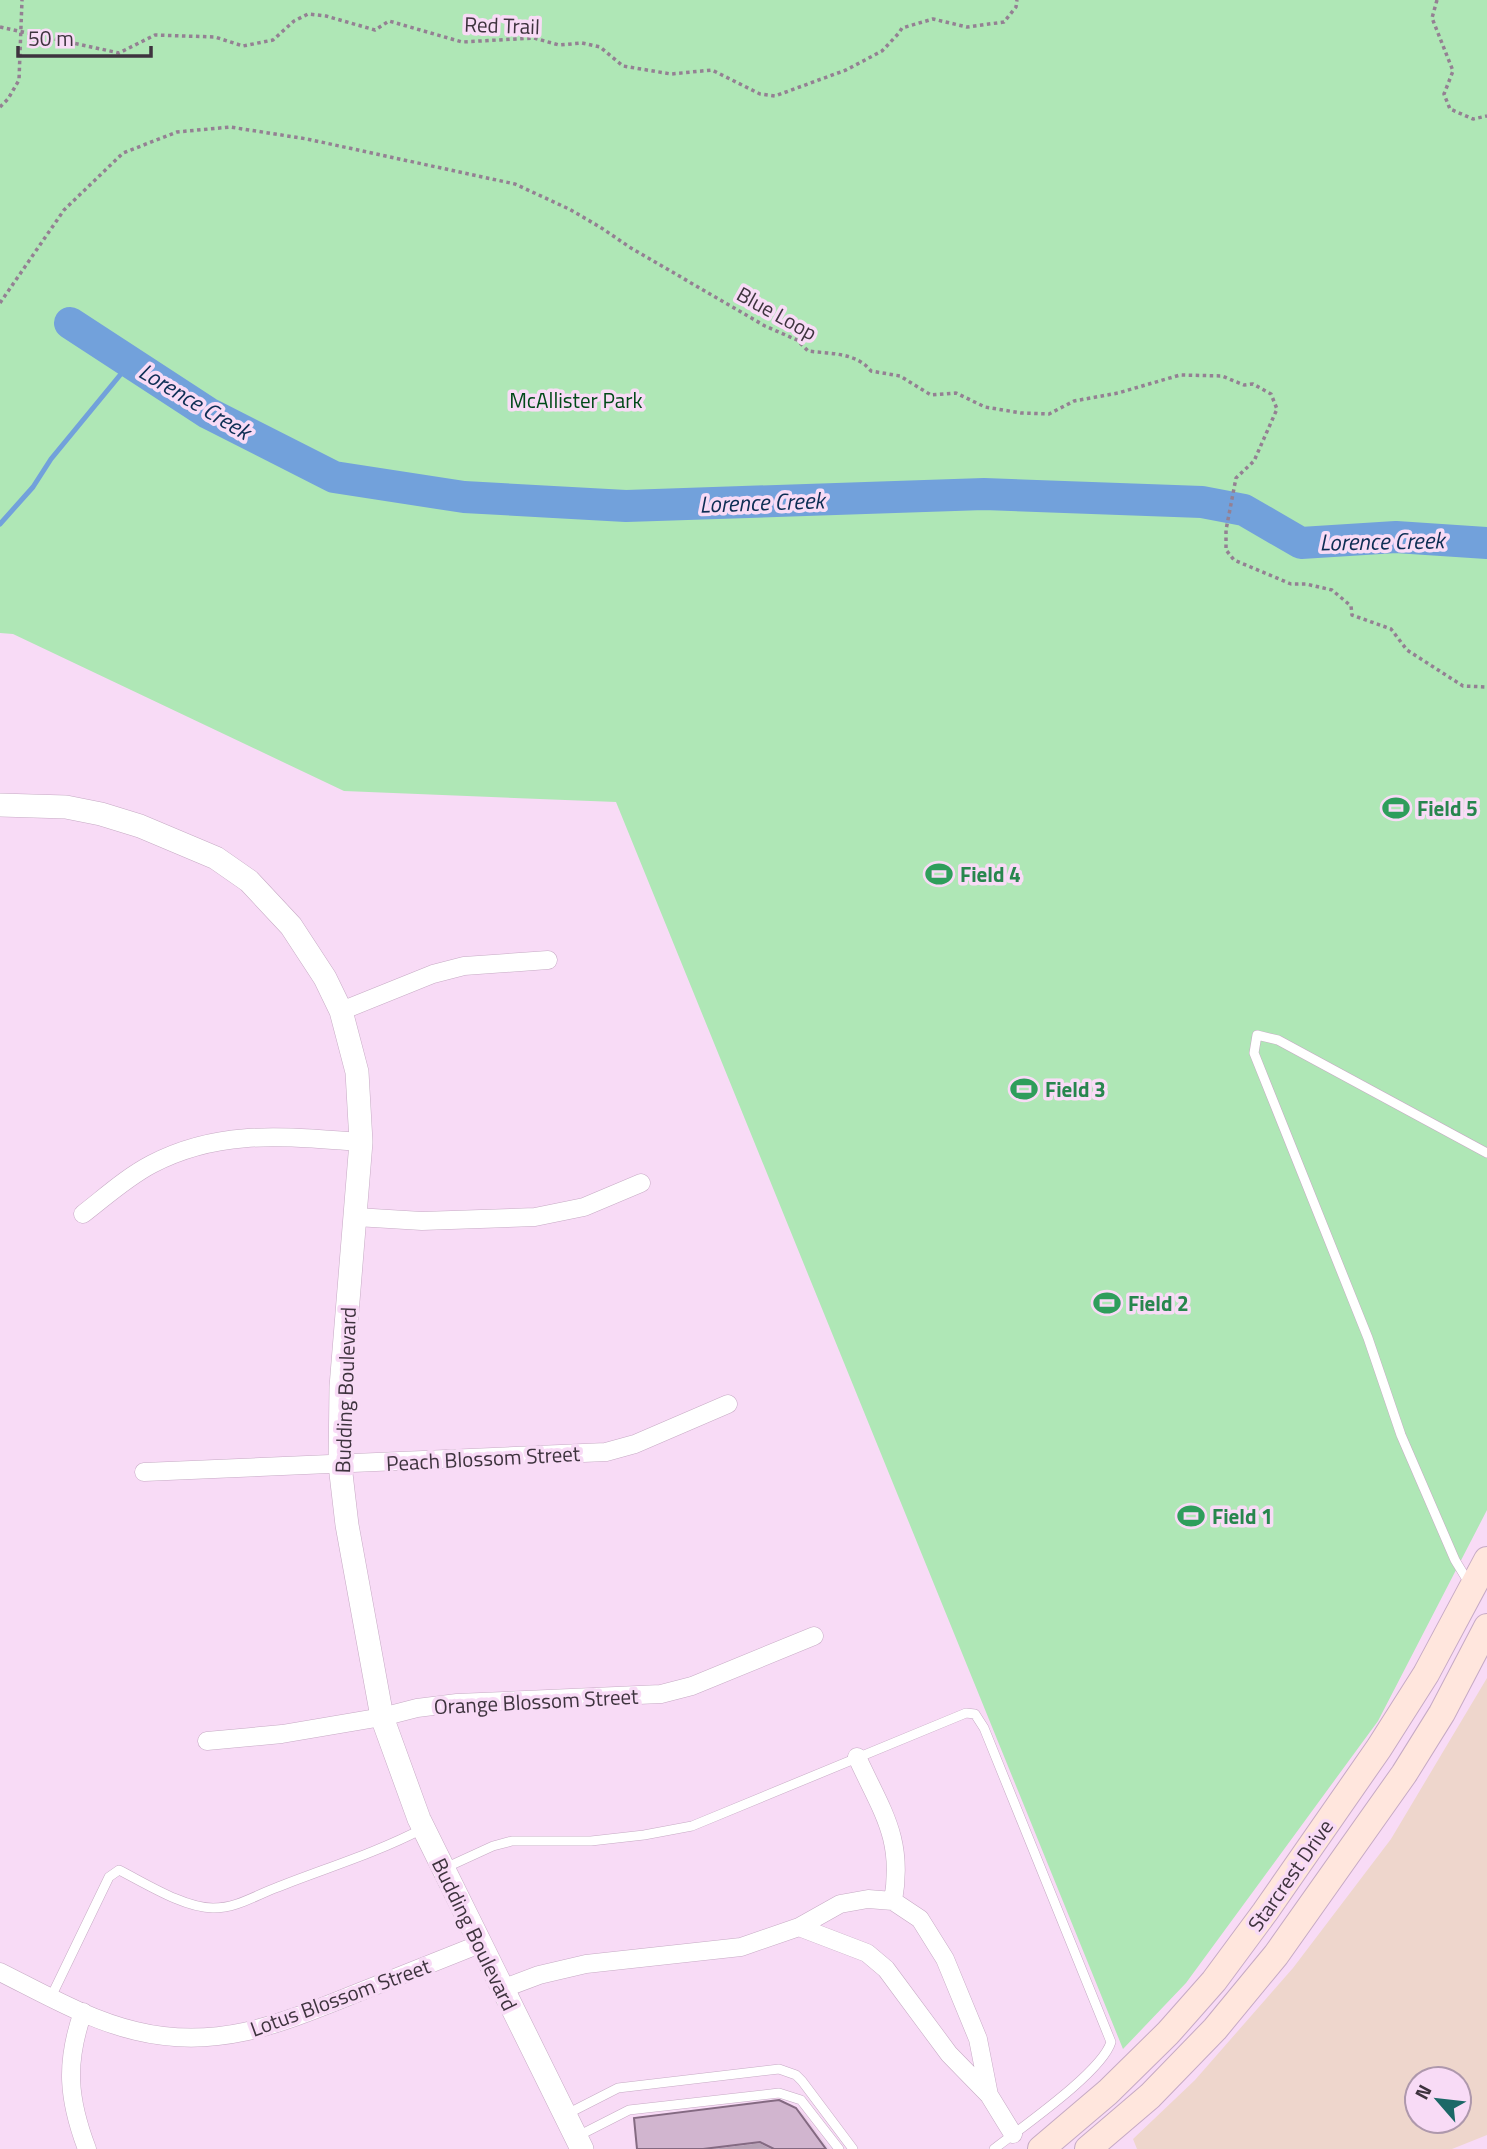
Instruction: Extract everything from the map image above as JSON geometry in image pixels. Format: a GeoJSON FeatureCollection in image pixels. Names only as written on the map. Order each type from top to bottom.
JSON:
{"type":"FeatureCollection","features":[{"type":"Feature","properties":{"kind":"main road","name":"Starcrest Drive"},"geometry":{"type":"LineString","coordinates":[[1041,2149],[1108,2092],[1168,2033],[1214,1981],[1379,1748],[1426,1674],[1487,1560]]}},
{"type":"Feature","properties":{"kind":"main road","name":"Starcrest Drive"},"geometry":{"type":"LineString","coordinates":[[1088,2149],[1150,2096],[1215,2029],[1276,1955],[1404,1774],[1442,1713],[1487,1627]]}},
{"type":"Feature","properties":{"kind":"main road"},"geometry":{"type":"LineString","coordinates":[[1215,2029],[1216,2015],[1224,1994],[1259,1949],[1265,1912]]}},
{"type":"Feature","properties":{"kind":"street","name":"Budding Boulevard"},"geometry":{"type":"LineString","coordinates":[[0,806],[66,807],[101,814],[216,858],[249,881],[291,926],[319,969],[341,1011],[358,1072],[361,1142],[341,1387],[340,1465],[347,1525],[382,1717],[423,1828],[579,2143]]}},
{"type":"Feature","properties":{"kind":"street"},"geometry":{"type":"LineString","coordinates":[[341,1011],[433,974],[464,966],[548,960]]}},
{"type":"Feature","properties":{"kind":"street"},"geometry":{"type":"LineString","coordinates":[[83,1214],[150,1165],[196,1146],[229,1139],[267,1136],[361,1142]]}},
{"type":"Feature","properties":{"kind":"street"},"geometry":{"type":"LineString","coordinates":[[356,1217],[422,1221],[535,1217],[584,1207],[641,1183]]}},
{"type":"Feature","properties":{"kind":"street","name":"Peach Blossom Street"},"geometry":{"type":"LineString","coordinates":[[144,1472],[606,1452],[635,1444],[728,1404]]}},
{"type":"Feature","properties":{"kind":"street","name":"Orange Blossom Street"},"geometry":{"type":"LineString","coordinates":[[207,1741],[282,1734],[457,1703],[661,1694],[692,1686],[814,1636]]}},
{"type":"Feature","properties":{"kind":"street"},"geometry":{"type":"LineString","coordinates":[[857,1757],[895,1843],[898,1866],[893,1901]]}},
{"type":"Feature","properties":{"kind":"street"},"geometry":{"type":"LineString","coordinates":[[502,1989],[539,1975],[586,1964],[741,1947],[799,1927],[840,1904],[869,1899],[893,1901],[920,1919],[945,1959],[978,2039],[989,2095]]}},
{"type":"Feature","properties":{"kind":"street"},"geometry":{"type":"LineString","coordinates":[[799,1927],[867,1953],[886,1969],[949,2054],[989,2095],[1013,2134]]}},
{"type":"Feature","properties":{"kind":"street","name":"Lotus Blossom Street"},"geometry":{"type":"LineString","coordinates":[[0,1972],[83,2012],[134,2031],[160,2036],[212,2038],[238,2035],[286,2021],[480,1944]]}},
{"type":"Feature","properties":{"kind":"street"},"geometry":{"type":"LineString","coordinates":[[83,2012],[74,2036],[69,2069],[71,2100],[87,2149]]}},
{"type":"Feature","properties":{"kind":"lane"},"geometry":{"type":"LineString","coordinates":[[1472,1588],[1455,1560],[1401,1435],[1368,1338],[1254,1054],[1258,1035],[1278,1040],[1487,1153]]}},
{"type":"Feature","properties":{"kind":"lane"},"geometry":{"type":"LineString","coordinates":[[443,1869],[493,1846],[512,1841],[591,1841],[692,1826],[966,1713],[975,1714],[984,1728],[1111,2042],[1108,2051],[1094,2069],[994,2149]]}},
{"type":"Feature","properties":{"kind":"lane"},"geometry":{"type":"LineString","coordinates":[[51,1997],[108,1877],[119,1870],[185,1902],[210,1908],[234,1906],[270,1889],[390,1845],[423,1828]]}},
{"type":"Feature","properties":{"kind":"lane"},"geometry":{"type":"LineString","coordinates":[[565,2115],[618,2088],[779,2069],[796,2075],[802,2081],[853,2149]]}},
{"type":"Feature","properties":{"kind":"lane"},"geometry":{"type":"LineString","coordinates":[[579,2143],[629,2110],[779,2092],[801,2101],[839,2149]]}},
{"type":"Feature","properties":{"kind":"path"},"geometry":{"type":"LineString","coordinates":[[0,107],[19,80],[22,0]]}},
{"type":"Feature","properties":{"kind":"path","name":"Red Trail"},"geometry":{"type":"LineString","coordinates":[[0,27],[119,53],[155,35],[215,37],[243,46],[273,40],[294,21],[308,14],[326,16],[375,30],[389,21],[462,42],[534,38],[559,46],[582,43],[600,47],[623,66],[671,74],[712,70],[760,94],[775,96],[858,64],[882,51],[902,28],[933,19],[967,27],[1004,22],[1016,7],[1017,0]]}},
{"type":"Feature","properties":{"kind":"path"},"geometry":{"type":"LineString","coordinates":[[1437,0],[1432,18],[1453,71],[1444,94],[1450,109],[1474,119],[1487,116]]}},
{"type":"Feature","properties":{"kind":"path","name":"Blue Loop"},"geometry":{"type":"LineString","coordinates":[[0,303],[64,210],[123,153],[177,132],[230,127],[307,139],[515,184],[569,209],[765,326],[797,340],[808,351],[852,357],[864,363],[871,371],[900,376],[931,395],[956,393],[985,407],[1049,414],[1074,401],[1118,393],[1180,375],[1222,376],[1244,385],[1253,384],[1271,394],[1277,409],[1254,461],[1236,478],[1226,530],[1226,550],[1234,560],[1291,584],[1306,584],[1332,590],[1351,606],[1352,615],[1391,629],[1407,649],[1455,681],[1463,686],[1487,687]]}},
{"type":"Feature","properties":{"kind":"shaded area"},"geometry":{"type":"Polygon","coordinates":[[[1487,1678],[1487,2135],[1452,2149],[1137,2149],[1133,2139],[1195,2080],[1293,1968],[1391,1839],[1487,1678]]]}},
{"type":"Feature","properties":{"kind":"green space","name":"McAllister Park"},"geometry":{"type":"Polygon","coordinates":[[[0,0],[1487,0],[1487,1510],[1378,1721],[1186,1983],[1123,2049],[616,802],[344,791],[13,634],[0,633],[0,0]]]}},
{"type":"Feature","properties":{"kind":"building"},"geometry":{"type":"Polygon","coordinates":[[[779,2100],[796,2108],[826,2149],[774,2149],[760,2142],[703,2149],[637,2149],[634,2118],[779,2100]]]}},
{"type":"Feature","properties":{"kind":"waterway","name":"Lorence Creek"},"geometry":{"type":"LineString","coordinates":[[70,323],[208,413],[334,477],[464,497],[626,506],[984,494],[1202,502],[1244,510],[1301,543],[1396,537],[1487,543]]}},
{"type":"Feature","properties":{"kind":"waterway"},"geometry":{"type":"LineString","coordinates":[[0,524],[33,487],[51,459],[130,363]]}},
{"type":"Feature","properties":{"kind":"place","name":"Field 5"},"geometry":{"type":"Point","coordinates":[1396,808]}},
{"type":"Feature","properties":{"kind":"place","name":"Field 4"},"geometry":{"type":"Point","coordinates":[939,874]}},
{"type":"Feature","properties":{"kind":"place","name":"Field 3"},"geometry":{"type":"Point","coordinates":[1024,1089]}},
{"type":"Feature","properties":{"kind":"place","name":"Field 2"},"geometry":{"type":"Point","coordinates":[1107,1303]}},
{"type":"Feature","properties":{"kind":"place","name":"Field 1"},"geometry":{"type":"Point","coordinates":[1191,1516]}}]}
